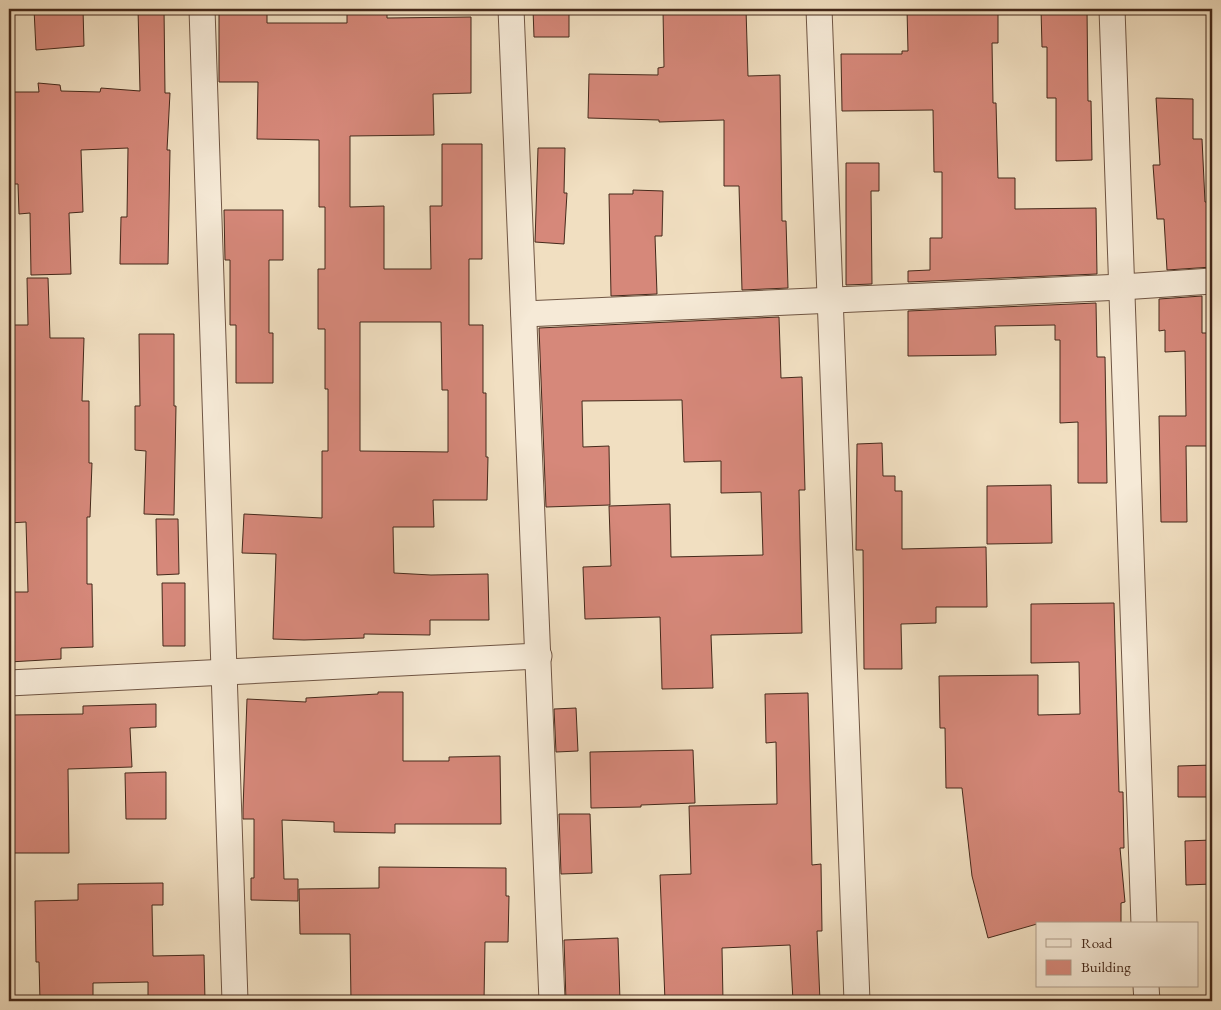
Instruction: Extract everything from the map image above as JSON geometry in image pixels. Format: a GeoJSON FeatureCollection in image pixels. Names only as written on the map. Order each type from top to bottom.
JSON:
{"type":"FeatureCollection","features":[{"type":"Feature","properties":{"kind":"street"},"geometry":{"type":"LineString","coordinates":[[202,9],[235,1001]]}},
{"type":"Feature","properties":{"kind":"street"},"geometry":{"type":"LineString","coordinates":[[511,9],[552,1001]]}},
{"type":"Feature","properties":{"kind":"street"},"geometry":{"type":"LineString","coordinates":[[819,9],[858,1001]]}},
{"type":"Feature","properties":{"kind":"street"},"geometry":{"type":"LineString","coordinates":[[1112,9],[1144,922]]}},
{"type":"Feature","properties":{"kind":"street"},"geometry":{"type":"LineString","coordinates":[[524,314],[1122,287],[1212,281]]}},
{"type":"Feature","properties":{"kind":"street"},"geometry":{"type":"LineString","coordinates":[[9,683],[539,656]]}},
{"type":"Feature","properties":{"kind":"street"},"geometry":{"type":"LineString","coordinates":[[1146,988],[1147,1001]]}},
{"type":"Feature","properties":{"kind":"building"},"geometry":{"type":"Polygon","coordinates":[[[34,9],[83,9],[84,46],[36,50],[34,9]]]}},
{"type":"Feature","properties":{"kind":"building"},"geometry":{"type":"Polygon","coordinates":[[[138,9],[164,9],[165,93],[170,93],[167,150],[170,150],[168,264],[120,264],[121,217],[127,217],[128,148],[81,150],[83,212],[69,213],[71,274],[31,275],[30,213],[19,214],[18,184],[9,184],[9,156],[14,156],[13,92],[39,92],[38,83],[60,85],[61,91],[100,92],[101,88],[140,91],[138,9]]]}},
{"type":"Feature","properties":{"kind":"building"},"geometry":{"type":"Polygon","coordinates":[[[219,9],[267,9],[267,23],[347,23],[347,9],[387,9],[387,18],[471,17],[471,93],[433,94],[434,135],[350,136],[350,207],[384,206],[384,269],[431,269],[430,206],[442,206],[442,144],[482,144],[482,259],[469,259],[469,325],[483,325],[483,393],[486,393],[486,457],[488,457],[487,500],[433,500],[434,527],[393,527],[394,573],[431,575],[488,574],[489,620],[430,620],[430,635],[364,634],[364,638],[273,639],[276,554],[242,553],[244,514],[322,518],[322,451],[328,451],[328,389],[325,389],[325,329],[318,329],[318,269],[325,269],[325,207],[319,207],[319,140],[257,139],[258,82],[219,82],[219,9]],[[360,322],[360,451],[448,452],[448,390],[442,390],[441,322],[360,322]]]}},
{"type":"Feature","properties":{"kind":"building"},"geometry":{"type":"Polygon","coordinates":[[[533,9],[569,9],[569,37],[534,37],[533,9]]]}},
{"type":"Feature","properties":{"kind":"building"},"geometry":{"type":"Polygon","coordinates":[[[746,9],[748,76],[780,75],[782,221],[786,221],[788,288],[742,290],[739,186],[724,186],[724,120],[659,122],[659,120],[588,118],[589,74],[658,75],[658,68],[664,67],[663,10],[746,9]]]}},
{"type":"Feature","properties":{"kind":"building"},"geometry":{"type":"Polygon","coordinates":[[[907,9],[998,9],[998,43],[992,43],[993,103],[996,103],[998,178],[1015,178],[1015,209],[1096,208],[1097,274],[908,282],[908,271],[930,270],[930,238],[942,238],[942,172],[934,172],[933,110],[842,111],[841,54],[902,54],[902,51],[908,51],[907,9]]]}},
{"type":"Feature","properties":{"kind":"building"},"geometry":{"type":"Polygon","coordinates":[[[1041,9],[1087,9],[1088,101],[1091,101],[1092,160],[1056,161],[1056,98],[1047,98],[1047,47],[1042,47],[1041,9]]]}},
{"type":"Feature","properties":{"kind":"building"},"geometry":{"type":"Polygon","coordinates":[[[1156,98],[1193,99],[1193,139],[1202,139],[1205,202],[1212,202],[1212,267],[1167,270],[1164,219],[1157,219],[1153,165],[1160,165],[1156,98]]]}},
{"type":"Feature","properties":{"kind":"building"},"geometry":{"type":"Polygon","coordinates":[[[538,148],[565,148],[564,193],[567,193],[564,244],[535,242],[538,148]]]}},
{"type":"Feature","properties":{"kind":"building"},"geometry":{"type":"Polygon","coordinates":[[[846,163],[879,163],[879,191],[871,191],[872,284],[846,285],[846,163]]]}},
{"type":"Feature","properties":{"kind":"building"},"geometry":{"type":"Polygon","coordinates":[[[633,190],[663,191],[662,236],[655,236],[657,294],[611,296],[609,194],[633,194],[633,190]]]}},
{"type":"Feature","properties":{"kind":"building"},"geometry":{"type":"Polygon","coordinates":[[[224,210],[283,210],[283,260],[269,260],[269,333],[273,333],[273,383],[236,383],[236,325],[230,325],[230,260],[225,260],[224,210]]]}},
{"type":"Feature","properties":{"kind":"building"},"geometry":{"type":"Polygon","coordinates":[[[27,278],[48,278],[50,338],[84,338],[82,401],[89,401],[89,463],[92,463],[90,517],[87,517],[87,584],[92,584],[93,647],[61,648],[61,659],[9,662],[9,592],[28,592],[26,522],[9,523],[10,325],[28,325],[27,278]]]}},
{"type":"Feature","properties":{"kind":"building"},"geometry":{"type":"Polygon","coordinates":[[[1202,296],[1202,333],[1212,333],[1212,446],[1186,446],[1187,522],[1161,522],[1159,416],[1186,416],[1185,351],[1165,352],[1165,330],[1159,331],[1159,299],[1202,296]]]}},
{"type":"Feature","properties":{"kind":"building"},"geometry":{"type":"Polygon","coordinates":[[[1096,303],[1097,357],[1105,357],[1107,483],[1078,483],[1078,422],[1060,423],[1060,340],[1055,340],[1055,325],[995,326],[996,355],[908,356],[908,311],[1096,303]]]}},
{"type":"Feature","properties":{"kind":"building"},"geometry":{"type":"Polygon","coordinates":[[[779,317],[781,378],[802,377],[805,490],[799,490],[802,633],[711,635],[713,688],[662,689],[660,617],[585,619],[583,567],[611,566],[609,506],[670,504],[671,557],[763,555],[761,492],[721,493],[721,461],[684,462],[682,400],[582,401],[583,447],[609,446],[610,505],[546,507],[539,328],[779,317]]]}},
{"type":"Feature","properties":{"kind":"building"},"geometry":{"type":"Polygon","coordinates":[[[139,334],[174,334],[174,406],[176,406],[174,515],[144,514],[146,451],[135,450],[135,406],[140,406],[139,334]]]}},
{"type":"Feature","properties":{"kind":"building"},"geometry":{"type":"Polygon","coordinates":[[[882,443],[883,476],[895,476],[895,491],[902,491],[902,549],[986,547],[987,607],[936,607],[936,623],[901,624],[902,669],[864,669],[863,550],[856,550],[857,444],[882,443]]]}},
{"type":"Feature","properties":{"kind":"building"},"geometry":{"type":"Polygon","coordinates":[[[1051,485],[1052,543],[987,544],[987,486],[1051,485]]]}},
{"type":"Feature","properties":{"kind":"building"},"geometry":{"type":"Polygon","coordinates":[[[156,519],[178,519],[179,574],[157,575],[156,519]]]}},
{"type":"Feature","properties":{"kind":"building"},"geometry":{"type":"Polygon","coordinates":[[[162,583],[185,583],[185,646],[163,646],[162,583]]]}},
{"type":"Feature","properties":{"kind":"building"},"geometry":{"type":"Polygon","coordinates":[[[1114,603],[1119,792],[1123,792],[1124,848],[1120,848],[1125,902],[1121,903],[1121,922],[1036,922],[1036,924],[988,938],[972,876],[962,788],[946,788],[945,728],[940,728],[939,676],[1038,675],[1038,715],[1080,714],[1079,662],[1031,663],[1031,604],[1114,603]]]}},
{"type":"Feature","properties":{"kind":"building"},"geometry":{"type":"Polygon","coordinates":[[[378,692],[403,692],[403,761],[449,761],[449,757],[500,756],[501,824],[395,824],[395,833],[334,832],[334,822],[282,820],[284,879],[298,879],[298,901],[251,900],[251,878],[254,878],[254,819],[243,819],[247,699],[306,702],[306,698],[378,694],[378,692]]]}},
{"type":"Feature","properties":{"kind":"building"},"geometry":{"type":"Polygon","coordinates":[[[808,693],[812,865],[821,864],[822,931],[817,931],[820,1001],[793,1001],[790,945],[722,948],[723,1001],[665,1001],[660,875],[691,874],[689,806],[777,804],[776,742],[766,743],[765,694],[808,693]]]}},
{"type":"Feature","properties":{"kind":"building"},"geometry":{"type":"Polygon","coordinates":[[[156,704],[156,727],[130,728],[132,767],[68,769],[69,853],[9,853],[9,782],[13,782],[12,715],[83,714],[83,706],[156,704]]]}},
{"type":"Feature","properties":{"kind":"building"},"geometry":{"type":"Polygon","coordinates":[[[576,708],[578,751],[556,752],[554,709],[576,708]]]}},
{"type":"Feature","properties":{"kind":"building"},"geometry":{"type":"Polygon","coordinates":[[[693,750],[695,803],[591,808],[590,752],[693,750]]]}},
{"type":"Feature","properties":{"kind":"building"},"geometry":{"type":"Polygon","coordinates":[[[1212,765],[1212,797],[1178,797],[1178,766],[1212,765]]]}},
{"type":"Feature","properties":{"kind":"building"},"geometry":{"type":"Polygon","coordinates":[[[166,772],[166,819],[126,819],[125,773],[166,772]]]}},
{"type":"Feature","properties":{"kind":"building"},"geometry":{"type":"Polygon","coordinates":[[[559,814],[590,814],[592,873],[561,874],[559,814]]]}},
{"type":"Feature","properties":{"kind":"building"},"geometry":{"type":"Polygon","coordinates":[[[1212,840],[1212,884],[1186,885],[1185,841],[1212,840]]]}},
{"type":"Feature","properties":{"kind":"building"},"geometry":{"type":"Polygon","coordinates":[[[379,867],[506,868],[506,896],[509,896],[508,942],[485,942],[484,1001],[351,1001],[350,934],[300,934],[299,889],[379,888],[379,867]]]}},
{"type":"Feature","properties":{"kind":"building"},"geometry":{"type":"Polygon","coordinates":[[[163,883],[163,905],[152,905],[153,956],[204,955],[205,1001],[148,1001],[148,982],[93,983],[93,1001],[40,1001],[39,962],[36,962],[35,901],[78,900],[78,884],[163,883]]]}},
{"type":"Feature","properties":{"kind":"building"},"geometry":{"type":"Polygon","coordinates":[[[618,938],[620,1001],[566,1001],[564,940],[618,938]]]}}]}
